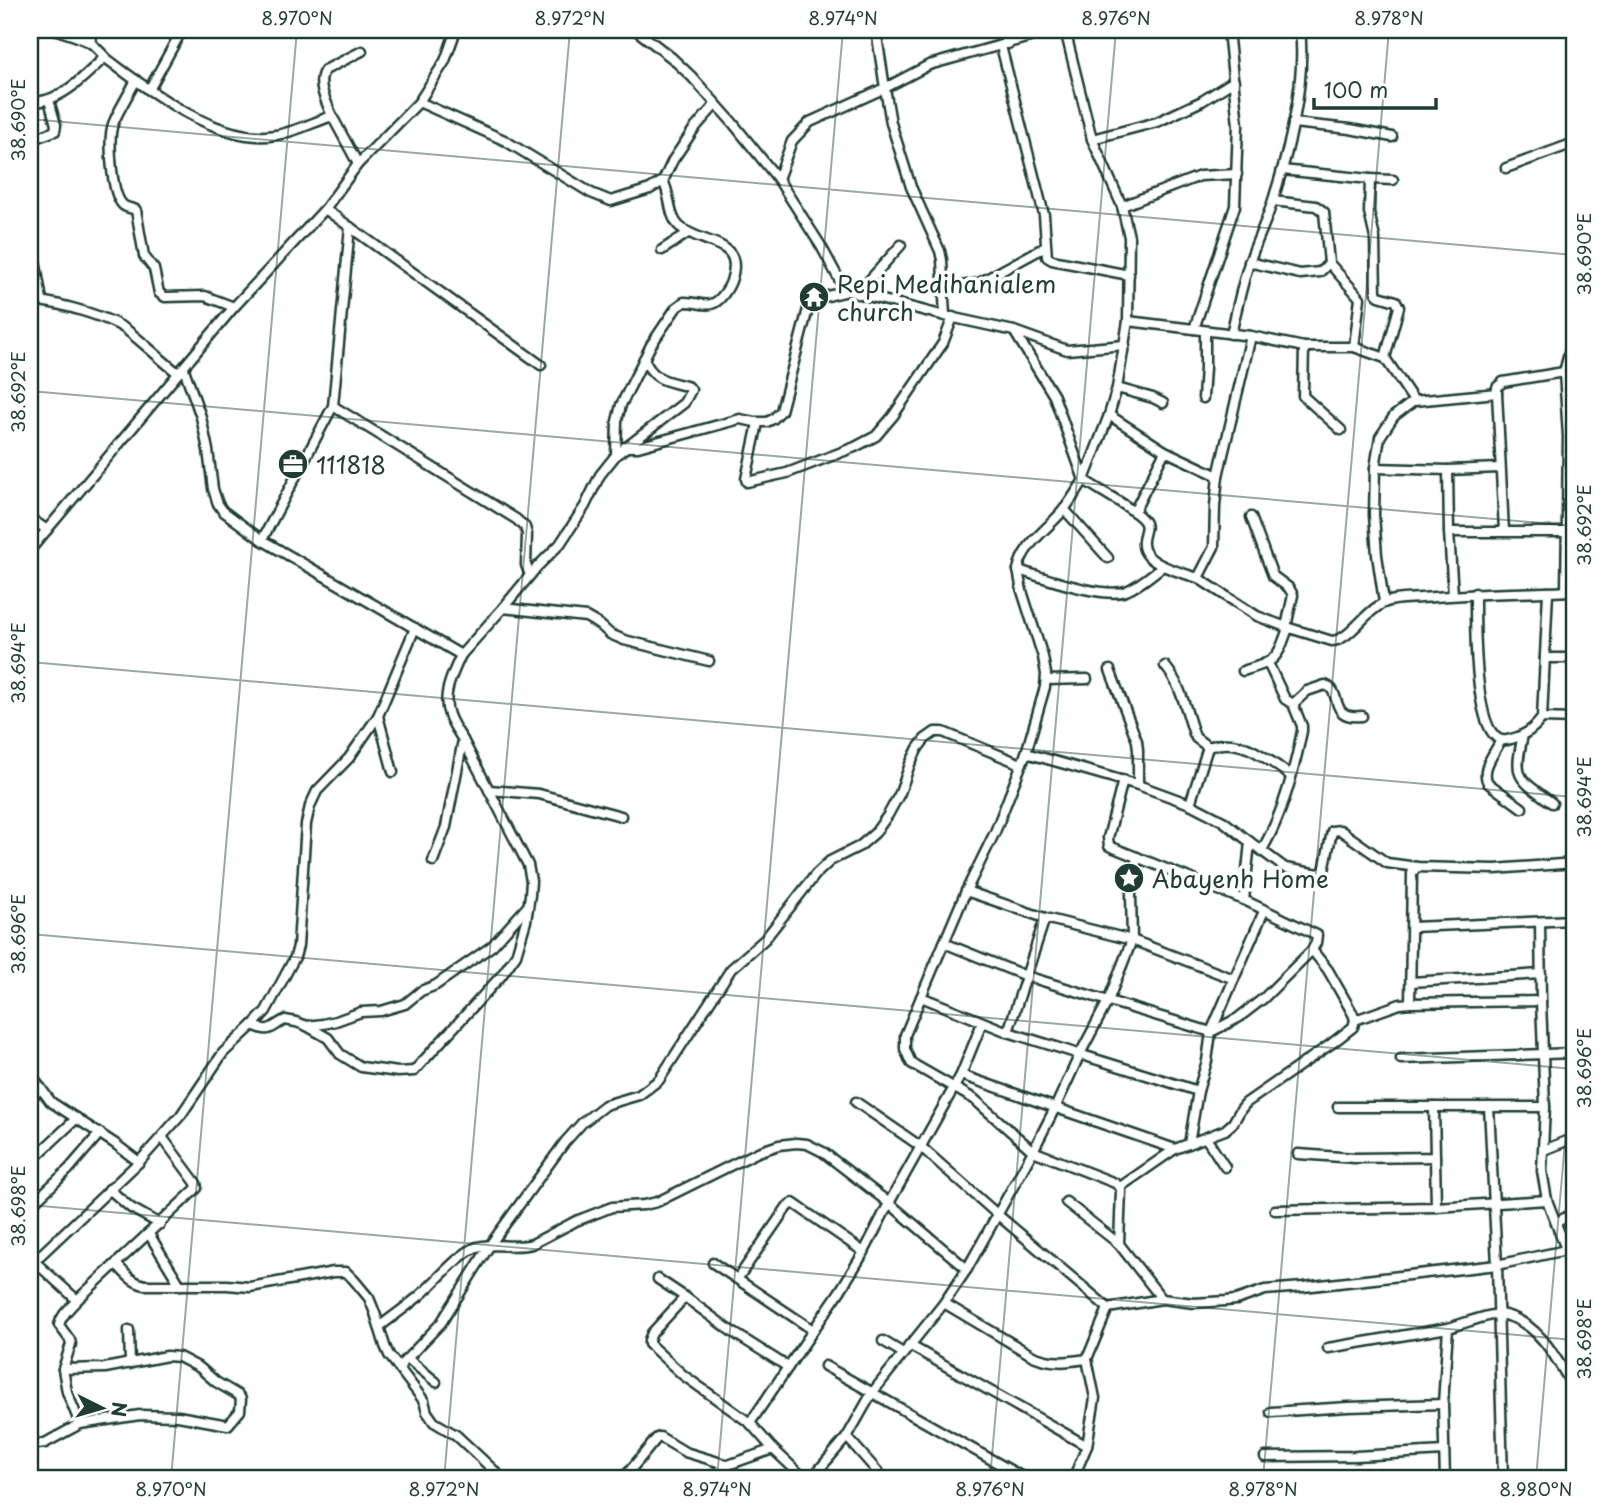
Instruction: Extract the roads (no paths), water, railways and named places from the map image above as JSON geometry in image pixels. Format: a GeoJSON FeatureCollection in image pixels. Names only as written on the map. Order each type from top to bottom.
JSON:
{"type":"FeatureCollection","features":[{"type":"Feature","properties":{"kind":"street"},"geometry":{"type":"LineString","coordinates":[[57,30],[91,43],[104,57],[177,108],[243,135],[278,135],[332,116]]}},
{"type":"Feature","properties":{"kind":"street"},"geometry":{"type":"LineString","coordinates":[[90,30],[91,43]]}},
{"type":"Feature","properties":{"kind":"street"},"geometry":{"type":"LineString","coordinates":[[149,90],[182,30]]}},
{"type":"Feature","properties":{"kind":"street"},"geometry":{"type":"LineString","coordinates":[[30,550],[234,307],[325,209],[358,164],[419,102],[445,61],[456,30]]}},
{"type":"Feature","properties":{"kind":"street"},"geometry":{"type":"LineString","coordinates":[[636,30],[692,77],[778,179],[841,283],[853,293]]}},
{"type":"Feature","properties":{"kind":"street"},"geometry":{"type":"LineString","coordinates":[[758,423],[747,482],[787,473],[855,447],[876,436],[943,344],[949,316],[940,251],[911,187],[891,123],[876,30]]}},
{"type":"Feature","properties":{"kind":"street"},"geometry":{"type":"LineString","coordinates":[[1003,30],[1004,45],[1044,215],[1047,257],[1129,275]]}},
{"type":"Feature","properties":{"kind":"street"},"geometry":{"type":"LineString","coordinates":[[778,179],[792,141],[810,122],[929,65],[1055,30]]}},
{"type":"Feature","properties":{"kind":"street"},"geometry":{"type":"LineString","coordinates":[[1065,30],[1092,139],[1122,206],[1129,237],[1128,321],[1125,345],[1109,415],[1084,480],[1064,509],[1029,545],[1019,561],[1017,570],[1022,591],[1043,657],[1045,687],[1026,753],[995,832],[966,891],[904,1042],[911,1063],[974,1099],[1033,1151],[1120,1186]]}},
{"type":"Feature","properties":{"kind":"street"},"geometry":{"type":"LineString","coordinates":[[1194,329],[1235,206],[1238,125],[1228,30]]}},
{"type":"Feature","properties":{"kind":"street"},"geometry":{"type":"LineString","coordinates":[[1231,334],[1249,262],[1273,201],[1293,123],[1300,80],[1300,30]]}},
{"type":"Feature","properties":{"kind":"street"},"geometry":{"type":"LineString","coordinates":[[358,164],[332,116],[320,79],[325,70],[362,51]]}},
{"type":"Feature","properties":{"kind":"street"},"geometry":{"type":"LineString","coordinates":[[30,103],[49,100],[62,93],[104,57]]}},
{"type":"Feature","properties":{"kind":"street"},"geometry":{"type":"LineString","coordinates":[[136,80],[113,125],[110,147],[119,201],[136,210],[144,256],[154,269],[159,293],[165,297],[205,296],[234,307]]}},
{"type":"Feature","properties":{"kind":"street"},"geometry":{"type":"LineString","coordinates":[[1092,139],[1157,122],[1202,101],[1234,81]]}},
{"type":"Feature","properties":{"kind":"street"},"geometry":{"type":"LineString","coordinates":[[30,140],[55,131],[56,125],[49,100]]}},
{"type":"Feature","properties":{"kind":"street"},"geometry":{"type":"LineString","coordinates":[[419,102],[504,140],[601,198],[611,201],[650,189],[663,181],[673,160],[694,129],[716,104]]}},
{"type":"Feature","properties":{"kind":"street"},"geometry":{"type":"LineString","coordinates":[[1293,123],[1392,137]]}},
{"type":"Feature","properties":{"kind":"street"},"geometry":{"type":"LineString","coordinates":[[1506,168],[1574,143]]}},
{"type":"Feature","properties":{"kind":"street"},"geometry":{"type":"LineString","coordinates":[[1282,170],[1393,180]]}},
{"type":"Feature","properties":{"kind":"street"},"geometry":{"type":"LineString","coordinates":[[1122,206],[1200,176],[1237,174]]}},
{"type":"Feature","properties":{"kind":"street"},"geometry":{"type":"LineString","coordinates":[[1370,179],[1369,219],[1376,238],[1376,293],[1396,301],[1399,307],[1385,358]]}},
{"type":"Feature","properties":{"kind":"street"},"geometry":{"type":"LineString","coordinates":[[617,455],[618,415],[651,345],[680,304],[687,301],[713,304],[718,302],[732,279],[732,255],[727,249],[688,233],[678,225],[663,181]]}},
{"type":"Feature","properties":{"kind":"street"},"geometry":{"type":"LineString","coordinates":[[1273,201],[1316,206],[1324,212],[1329,263],[1360,298],[1354,347]]}},
{"type":"Feature","properties":{"kind":"street"},"geometry":{"type":"LineString","coordinates":[[325,209],[541,365]]}},
{"type":"Feature","properties":{"kind":"street"},"geometry":{"type":"LineString","coordinates":[[262,540],[333,406],[350,227]]}},
{"type":"Feature","properties":{"kind":"street"},"geometry":{"type":"LineString","coordinates":[[30,231],[42,300]]}},
{"type":"Feature","properties":{"kind":"street"},"geometry":{"type":"LineString","coordinates":[[662,250],[688,233]]}},
{"type":"Feature","properties":{"kind":"street"},"geometry":{"type":"LineString","coordinates":[[853,293],[901,245]]}},
{"type":"Feature","properties":{"kind":"street"},"geometry":{"type":"LineString","coordinates":[[944,289],[979,283],[1045,247]]}},
{"type":"Feature","properties":{"kind":"street"},"geometry":{"type":"LineString","coordinates":[[1249,262],[1300,274],[1320,272],[1329,263]]}},
{"type":"Feature","properties":{"kind":"street"},"geometry":{"type":"LineString","coordinates":[[625,447],[638,447],[740,419],[758,423],[773,419],[781,411],[808,309],[819,298],[853,293],[1014,331],[1067,350],[1125,345]]}},
{"type":"Feature","properties":{"kind":"street"},"geometry":{"type":"LineString","coordinates":[[30,301],[42,300],[112,322],[127,330],[181,371],[201,417],[213,489],[223,511],[262,540],[461,655]]}},
{"type":"Feature","properties":{"kind":"street"},"geometry":{"type":"LineString","coordinates":[[1128,321],[1251,336],[1304,347],[1354,347],[1385,358],[1414,401]]}},
{"type":"Feature","properties":{"kind":"street"},"geometry":{"type":"LineString","coordinates":[[1014,331],[1054,396],[1084,480],[1144,520],[1146,528],[1143,541],[1146,553],[1153,561],[1198,578],[1257,616],[1332,641],[1339,641],[1362,618],[1384,602],[1475,593],[1570,591],[1566,532],[1571,436],[1564,372],[1574,335]]}},
{"type":"Feature","properties":{"kind":"street"},"geometry":{"type":"LineString","coordinates":[[1203,398],[1205,331]]}},
{"type":"Feature","properties":{"kind":"street"},"geometry":{"type":"LineString","coordinates":[[1198,578],[1214,547],[1218,476],[1251,336]]}},
{"type":"Feature","properties":{"kind":"street"},"geometry":{"type":"LineString","coordinates":[[1304,347],[1303,396],[1342,430]]}},
{"type":"Feature","properties":{"kind":"street"},"geometry":{"type":"LineString","coordinates":[[253,1025],[271,1030],[285,1020],[307,1026],[328,1038],[340,1054],[361,1067],[414,1072],[501,976],[516,955],[522,939],[531,881],[528,865],[449,716],[446,695],[461,655],[559,544],[585,506],[600,475],[625,447],[674,412],[691,393],[687,386],[660,379],[644,359]]}},
{"type":"Feature","properties":{"kind":"street"},"geometry":{"type":"LineString","coordinates":[[1504,531],[1497,387],[1503,382],[1564,372]]}},
{"type":"Feature","properties":{"kind":"street"},"geometry":{"type":"LineString","coordinates":[[1117,388],[1163,403]]}},
{"type":"Feature","properties":{"kind":"street"},"geometry":{"type":"LineString","coordinates":[[1384,602],[1374,515],[1380,437],[1394,416],[1414,401],[1497,393]]}},
{"type":"Feature","properties":{"kind":"street"},"geometry":{"type":"LineString","coordinates":[[333,406],[516,519],[527,534],[526,565],[530,575]]}},
{"type":"Feature","properties":{"kind":"street"},"geometry":{"type":"LineString","coordinates":[[1109,415],[1164,451],[1218,476]]}},
{"type":"Feature","properties":{"kind":"street"},"geometry":{"type":"LineString","coordinates":[[1134,512],[1164,451]]}},
{"type":"Feature","properties":{"kind":"street"},"geometry":{"type":"LineString","coordinates":[[1376,468],[1448,470],[1500,467]]}},
{"type":"Feature","properties":{"kind":"street"},"geometry":{"type":"LineString","coordinates":[[1448,470],[1453,595]]}},
{"type":"Feature","properties":{"kind":"street"},"geometry":{"type":"LineString","coordinates":[[1064,509],[1108,558]]}},
{"type":"Feature","properties":{"kind":"street"},"geometry":{"type":"LineString","coordinates":[[1244,671],[1268,663],[1279,652],[1293,595],[1289,588],[1273,576],[1251,517]]}},
{"type":"Feature","properties":{"kind":"street"},"geometry":{"type":"LineString","coordinates":[[30,518],[47,530]]}},
{"type":"Feature","properties":{"kind":"street"},"geometry":{"type":"LineString","coordinates":[[1449,532],[1566,532]]}},
{"type":"Feature","properties":{"kind":"street"},"geometry":{"type":"LineString","coordinates":[[1017,570],[1096,592],[1116,593],[1129,590],[1163,566]]}},
{"type":"Feature","properties":{"kind":"street"},"geometry":{"type":"LineString","coordinates":[[1475,593],[1479,689],[1488,728],[1500,740],[1508,740],[1523,735],[1542,718],[1548,592]]}},
{"type":"Feature","properties":{"kind":"street"},"geometry":{"type":"LineString","coordinates":[[503,608],[586,617],[610,634],[624,640],[709,661]]}},
{"type":"Feature","properties":{"kind":"street"},"geometry":{"type":"LineString","coordinates":[[77,1300],[32,1263],[139,1163],[180,1115],[223,1053],[266,1011],[299,946],[306,824],[310,806],[317,791],[349,758],[378,716],[415,628]]}},
{"type":"Feature","properties":{"kind":"street"},"geometry":{"type":"LineString","coordinates":[[1545,657],[1574,658]]}},
{"type":"Feature","properties":{"kind":"street"},"geometry":{"type":"LineString","coordinates":[[1262,850],[1274,830],[1302,731],[1293,704],[1285,699],[1268,663]]}},
{"type":"Feature","properties":{"kind":"street"},"geometry":{"type":"LineString","coordinates":[[1165,666],[1177,684],[1196,738],[1208,747]]}},
{"type":"Feature","properties":{"kind":"street"},"geometry":{"type":"LineString","coordinates":[[1110,670],[1137,741],[1138,785]]}},
{"type":"Feature","properties":{"kind":"street"},"geometry":{"type":"LineString","coordinates":[[1046,680],[1087,680]]}},
{"type":"Feature","properties":{"kind":"street"},"geometry":{"type":"LineString","coordinates":[[1293,704],[1307,691],[1328,685],[1341,713],[1352,717],[1362,716]]}},
{"type":"Feature","properties":{"kind":"street"},"geometry":{"type":"LineString","coordinates":[[378,716],[393,772]]}},
{"type":"Feature","properties":{"kind":"street"},"geometry":{"type":"LineString","coordinates":[[1542,718],[1574,719]]}},
{"type":"Feature","properties":{"kind":"street"},"geometry":{"type":"LineString","coordinates":[[399,1367],[441,1323],[490,1245],[565,1142],[605,1105],[639,1095],[659,1080],[731,969],[765,939],[816,874],[830,861],[860,846],[875,833],[900,793],[910,764],[925,739],[935,732],[943,732],[1021,764]]}},
{"type":"Feature","properties":{"kind":"street"},"geometry":{"type":"LineString","coordinates":[[1523,735],[1518,764],[1522,780],[1552,803]]}},
{"type":"Feature","properties":{"kind":"street"},"geometry":{"type":"LineString","coordinates":[[433,861],[446,827],[463,740]]}},
{"type":"Feature","properties":{"kind":"street"},"geometry":{"type":"LineString","coordinates":[[1500,740],[1485,772],[1485,778],[1522,808]]}},
{"type":"Feature","properties":{"kind":"street"},"geometry":{"type":"LineString","coordinates":[[1208,747],[1224,743],[1242,746],[1259,753],[1291,776]]}},
{"type":"Feature","properties":{"kind":"street"},"geometry":{"type":"LineString","coordinates":[[1190,804],[1208,747]]}},
{"type":"Feature","properties":{"kind":"street"},"geometry":{"type":"LineString","coordinates":[[1026,753],[1123,780],[1190,804],[1223,821],[1285,868],[1296,871],[1321,874],[1324,871],[1332,831],[1336,829],[1387,863],[1417,867],[1495,869],[1574,863]]}},
{"type":"Feature","properties":{"kind":"street"},"geometry":{"type":"LineString","coordinates":[[944,943],[1026,976],[1211,1032],[1238,1018],[1264,998],[1312,950],[1317,938],[1315,933],[1244,900],[1113,848],[1107,843],[1123,780]]}},
{"type":"Feature","properties":{"kind":"street"},"geometry":{"type":"LineString","coordinates":[[489,790],[539,794],[621,816]]}},
{"type":"Feature","properties":{"kind":"street"},"geometry":{"type":"LineString","coordinates":[[1244,900],[1250,842]]}},
{"type":"Feature","properties":{"kind":"street"},"geometry":{"type":"LineString","coordinates":[[811,1479],[847,1437],[872,1393],[944,1303],[967,1269],[1033,1151],[1108,1001],[1132,940],[1131,894],[1136,857]]}},
{"type":"Feature","properties":{"kind":"street"},"geometry":{"type":"LineString","coordinates":[[1410,1003],[1412,873],[1417,867]]}},
{"type":"Feature","properties":{"kind":"street"},"geometry":{"type":"LineString","coordinates":[[966,891],[1045,918],[1132,940],[1234,979]]}},
{"type":"Feature","properties":{"kind":"street"},"geometry":{"type":"LineString","coordinates":[[307,1026],[405,1004],[421,991],[436,985],[492,947],[527,907]]}},
{"type":"Feature","properties":{"kind":"street"},"geometry":{"type":"LineString","coordinates":[[1189,1144],[1211,1032],[1265,911]]}},
{"type":"Feature","properties":{"kind":"street"},"geometry":{"type":"LineString","coordinates":[[1008,1032],[1045,918]]}},
{"type":"Feature","properties":{"kind":"street"},"geometry":{"type":"LineString","coordinates":[[1412,927],[1574,920]]}},
{"type":"Feature","properties":{"kind":"street"},"geometry":{"type":"LineString","coordinates":[[1541,922],[1545,1107],[1542,1171],[1547,1200],[1574,1270]]}},
{"type":"Feature","properties":{"kind":"street"},"geometry":{"type":"LineString","coordinates":[[1120,1186],[1175,1149],[1225,1130],[1246,1103],[1353,1027],[1353,1014],[1328,970],[1312,950]]}},
{"type":"Feature","properties":{"kind":"street"},"geometry":{"type":"LineString","coordinates":[[1411,982],[1541,974]]}},
{"type":"Feature","properties":{"kind":"street"},"geometry":{"type":"LineString","coordinates":[[921,998],[1008,1032],[1198,1091]]}},
{"type":"Feature","properties":{"kind":"street"},"geometry":{"type":"LineString","coordinates":[[1355,1020],[1400,1004],[1541,1001]]}},
{"type":"Feature","properties":{"kind":"street"},"geometry":{"type":"LineString","coordinates":[[750,1423],[864,1252],[961,1075],[982,1023]]}},
{"type":"Feature","properties":{"kind":"street"},"geometry":{"type":"LineString","coordinates":[[1401,1059],[1574,1053]]}},
{"type":"Feature","properties":{"kind":"street"},"geometry":{"type":"LineString","coordinates":[[30,1074],[51,1102],[100,1133],[139,1163]]}},
{"type":"Feature","properties":{"kind":"street"},"geometry":{"type":"LineString","coordinates":[[961,1075],[1175,1149]]}},
{"type":"Feature","properties":{"kind":"street"},"geometry":{"type":"LineString","coordinates":[[30,1099],[41,1088]]}},
{"type":"Feature","properties":{"kind":"street"},"geometry":{"type":"LineString","coordinates":[[856,1102],[920,1146],[1108,1308],[1162,1299],[1194,1303],[1226,1301],[1272,1289],[1497,1265],[1566,1250]]}},
{"type":"Feature","properties":{"kind":"street"},"geometry":{"type":"LineString","coordinates":[[1338,1107],[1545,1107]]}},
{"type":"Feature","properties":{"kind":"street"},"geometry":{"type":"LineString","coordinates":[[1489,1107],[1503,1479]]}},
{"type":"Feature","properties":{"kind":"street"},"geometry":{"type":"LineString","coordinates":[[1434,1108],[1436,1207]]}},
{"type":"Feature","properties":{"kind":"street"},"geometry":{"type":"LineString","coordinates":[[30,1162],[77,1118]]}},
{"type":"Feature","properties":{"kind":"street"},"geometry":{"type":"LineString","coordinates":[[30,1206],[69,1169],[100,1133]]}},
{"type":"Feature","properties":{"kind":"street"},"geometry":{"type":"LineString","coordinates":[[80,1424],[67,1392],[63,1369],[71,1344],[59,1322],[77,1300],[194,1192],[197,1186],[162,1137]]}},
{"type":"Feature","properties":{"kind":"street"},"geometry":{"type":"LineString","coordinates":[[1206,1138],[1226,1167]]}},
{"type":"Feature","properties":{"kind":"street"},"geometry":{"type":"LineString","coordinates":[[1544,1150],[1574,1138]]}},
{"type":"Feature","properties":{"kind":"street"},"geometry":{"type":"LineString","coordinates":[[379,1327],[469,1252],[479,1247],[525,1246],[576,1220],[612,1207],[657,1202],[758,1152],[796,1143],[807,1144],[823,1152],[967,1269]]}},
{"type":"Feature","properties":{"kind":"street"},"geometry":{"type":"LineString","coordinates":[[1298,1154],[1435,1157]]}},
{"type":"Feature","properties":{"kind":"street"},"geometry":{"type":"LineString","coordinates":[[1119,1244],[1120,1186]]}},
{"type":"Feature","properties":{"kind":"street"},"geometry":{"type":"LineString","coordinates":[[109,1189],[131,1208],[160,1224]]}},
{"type":"Feature","properties":{"kind":"street"},"geometry":{"type":"LineString","coordinates":[[1275,1210],[1436,1207],[1547,1200]]}},
{"type":"Feature","properties":{"kind":"street"},"geometry":{"type":"LineString","coordinates":[[1066,1202],[1119,1244],[1162,1299]]}},
{"type":"Feature","properties":{"kind":"street"},"geometry":{"type":"LineString","coordinates":[[738,1278],[787,1207],[793,1203],[864,1252]]}},
{"type":"Feature","properties":{"kind":"street"},"geometry":{"type":"LineString","coordinates":[[1557,1222],[1574,1213]]}},
{"type":"Feature","properties":{"kind":"street"},"geometry":{"type":"LineString","coordinates":[[149,1234],[180,1285]]}},
{"type":"Feature","properties":{"kind":"street"},"geometry":{"type":"LineString","coordinates":[[713,1263],[813,1330]]}},
{"type":"Feature","properties":{"kind":"street"},"geometry":{"type":"LineString","coordinates":[[116,1264],[139,1284],[250,1287],[345,1272],[369,1298],[385,1346],[424,1401],[434,1422],[456,1435],[503,1479]]}},
{"type":"Feature","properties":{"kind":"street"},"geometry":{"type":"LineString","coordinates":[[657,1279],[788,1367]]}},
{"type":"Feature","properties":{"kind":"street"},"geometry":{"type":"LineString","coordinates":[[685,1297],[652,1333],[649,1344],[683,1376],[750,1423],[805,1479]]}},
{"type":"Feature","properties":{"kind":"street"},"geometry":{"type":"LineString","coordinates":[[944,1303],[1047,1362],[1087,1359]]}},
{"type":"Feature","properties":{"kind":"street"},"geometry":{"type":"LineString","coordinates":[[1073,1479],[1087,1446],[1095,1398],[1087,1359],[1108,1308]]}},
{"type":"Feature","properties":{"kind":"street"},"geometry":{"type":"LineString","coordinates":[[1328,1348],[1448,1328],[1498,1313],[1522,1322],[1539,1335],[1574,1389]]}},
{"type":"Feature","properties":{"kind":"street"},"geometry":{"type":"LineString","coordinates":[[1445,1479],[1443,1404],[1448,1328]]}},
{"type":"Feature","properties":{"kind":"street"},"geometry":{"type":"LineString","coordinates":[[129,1330],[130,1364]]}},
{"type":"Feature","properties":{"kind":"street"},"geometry":{"type":"LineString","coordinates":[[883,1341],[903,1353]]}},
{"type":"Feature","properties":{"kind":"street"},"geometry":{"type":"LineString","coordinates":[[909,1345],[1087,1446]]}},
{"type":"Feature","properties":{"kind":"street"},"geometry":{"type":"LineString","coordinates":[[30,1445],[45,1443],[80,1424],[158,1415],[228,1425],[240,1411],[241,1399],[238,1395],[179,1357],[167,1356],[105,1368],[63,1369]]}},
{"type":"Feature","properties":{"kind":"street"},"geometry":{"type":"LineString","coordinates":[[408,1359],[436,1382]]}},
{"type":"Feature","properties":{"kind":"street"},"geometry":{"type":"LineString","coordinates":[[825,1366],[1026,1479]]}},
{"type":"Feature","properties":{"kind":"street"},"geometry":{"type":"LineString","coordinates":[[1271,1412],[1443,1404]]}},
{"type":"Feature","properties":{"kind":"street"},"geometry":{"type":"LineString","coordinates":[[623,1479],[660,1437],[685,1452],[728,1465]]}},
{"type":"Feature","properties":{"kind":"street"},"geometry":{"type":"LineString","coordinates":[[847,1437],[884,1479]]}},
{"type":"Feature","properties":{"kind":"street"},"geometry":{"type":"LineString","coordinates":[[708,1479],[728,1465],[773,1449]]}},
{"type":"Feature","properties":{"kind":"street"},"geometry":{"type":"LineString","coordinates":[[1265,1457],[1444,1451]]}},
{"type":"Feature","properties":{"kind":"place","name":"Repi Medihanialem church"},"geometry":{"type":"Point","coordinates":[814,297]}},
{"type":"Feature","properties":{"kind":"place","name":"111818"},"geometry":{"type":"Point","coordinates":[293,464]}},
{"type":"Feature","properties":{"kind":"place","name":"Abayenh Home"},"geometry":{"type":"Point","coordinates":[1129,878]}}]}
